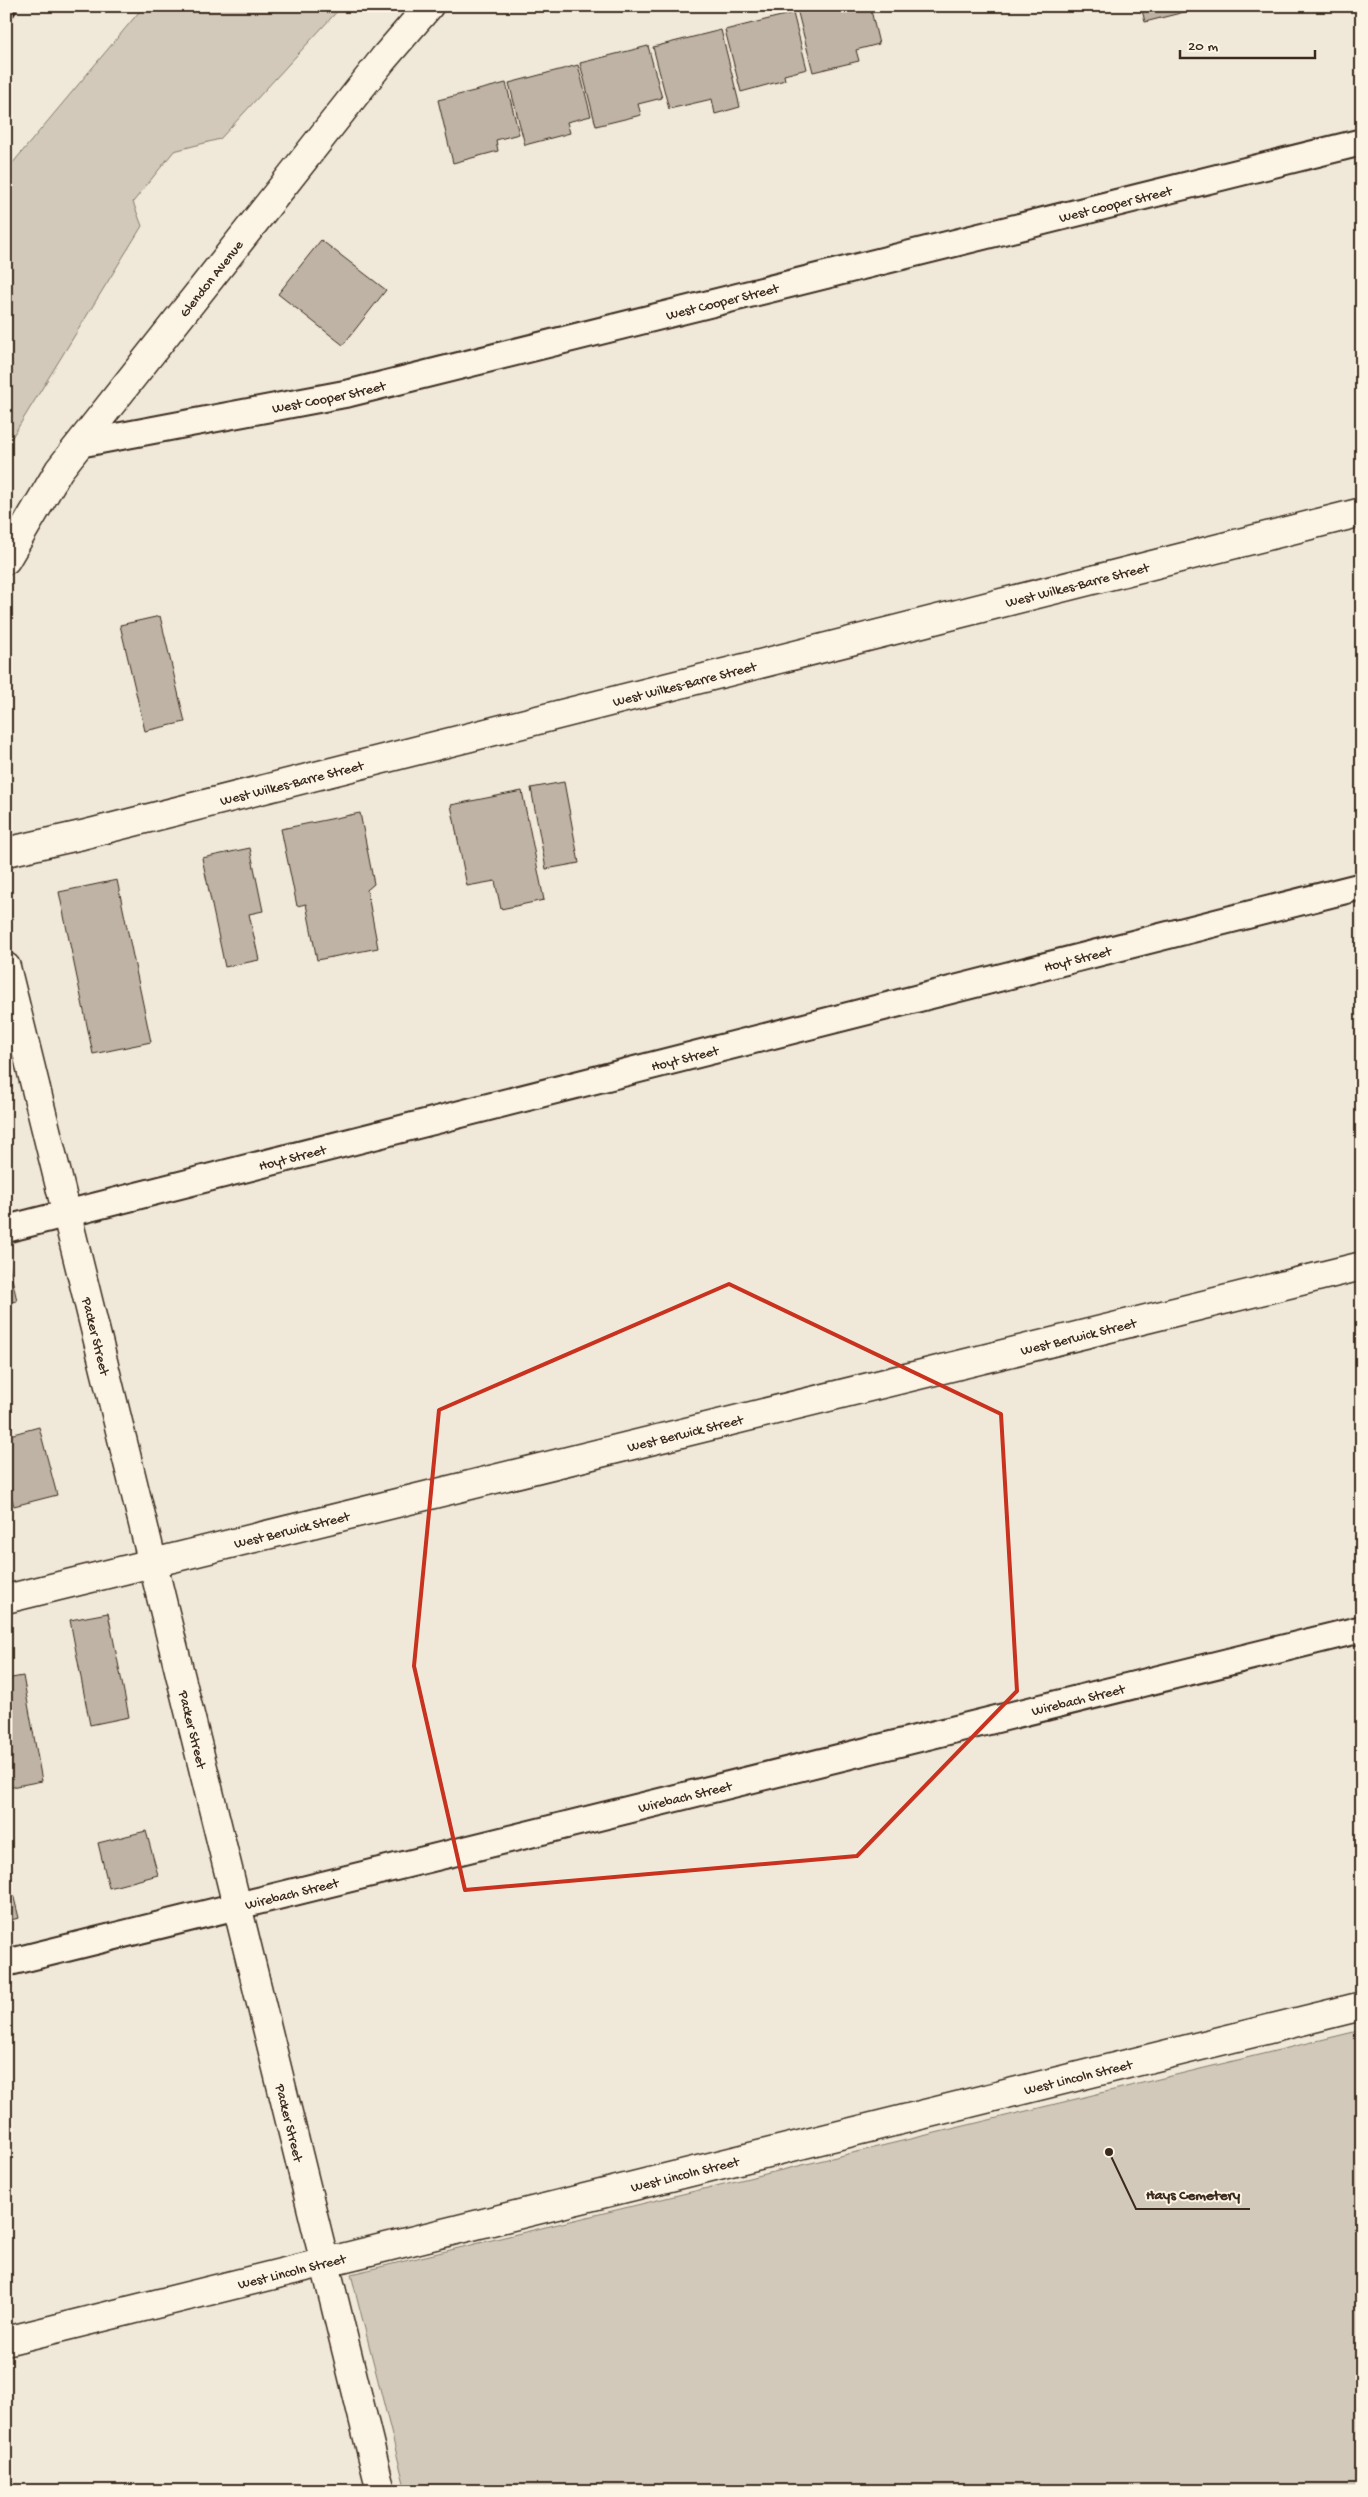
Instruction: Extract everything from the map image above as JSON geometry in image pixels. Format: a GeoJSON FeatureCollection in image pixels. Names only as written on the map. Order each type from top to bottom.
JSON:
{"type":"FeatureCollection","features":[{"type":"Feature","properties":{"kind":"street","name":"Glendon Avenue"},"geometry":{"type":"LineString","coordinates":[[6,560],[58,470],[384,58],[429,6]]}},
{"type":"Feature","properties":{"kind":"street","name":"West Wilkes-Barre Street"},"geometry":{"type":"LineString","coordinates":[[6,852],[82,836],[1362,512]]}},
{"type":"Feature","properties":{"kind":"street","name":"Packer Street"},"geometry":{"type":"LineString","coordinates":[[6,967],[235,1906],[381,2491]]}},
{"type":"Feature","properties":{"kind":"street","name":"West Berwick Street"},"geometry":{"type":"LineString","coordinates":[[6,1599],[1362,1266]]}},
{"type":"Feature","properties":{"kind":"street","name":"West Lincoln Street"},"geometry":{"type":"LineString","coordinates":[[6,2340],[1362,2006]]}},
{"type":"Feature","properties":{"kind":"lane","name":"West Cooper Street"},"geometry":{"type":"LineString","coordinates":[[79,444],[350,393],[1362,142]]}},
{"type":"Feature","properties":{"kind":"lane","name":"Hoyt Street"},"geometry":{"type":"LineString","coordinates":[[6,1229],[1362,886]]}},
{"type":"Feature","properties":{"kind":"lane","name":"Wirebach Street"},"geometry":{"type":"LineString","coordinates":[[6,1963],[1362,1629]]}},
{"type":"Feature","properties":{"kind":"highlighted area"},"geometry":{"type":"Polygon","coordinates":[[[729,1284],[1001,1414],[1017,1691],[857,1856],[465,1890],[414,1666],[439,1410],[729,1284]]]}},
{"type":"Feature","properties":{"kind":"shaded area"},"geometry":{"type":"Polygon","coordinates":[[[144,6],[342,6],[220,139],[174,151],[133,202],[142,226],[6,447],[6,171],[144,6]]]}},
{"type":"Feature","properties":{"kind":"shaded area"},"geometry":{"type":"Polygon","coordinates":[[[1362,2030],[1362,2491],[406,2491],[351,2274],[1362,2030]]]}},
{"type":"Feature","properties":{"kind":"building"},"geometry":{"type":"Polygon","coordinates":[[[810,6],[870,6],[879,44],[856,50],[859,61],[813,72],[797,9],[810,6]]]}},
{"type":"Feature","properties":{"kind":"building"},"geometry":{"type":"Polygon","coordinates":[[[1141,6],[1204,6],[1204,7],[1145,22],[1141,6]]]}},
{"type":"Feature","properties":{"kind":"building"},"geometry":{"type":"Polygon","coordinates":[[[793,13],[807,69],[784,75],[785,80],[741,92],[725,30],[793,13]]]}},
{"type":"Feature","properties":{"kind":"building"},"geometry":{"type":"Polygon","coordinates":[[[721,30],[740,107],[715,114],[712,99],[669,109],[653,47],[721,30]]]}},
{"type":"Feature","properties":{"kind":"building"},"geometry":{"type":"Polygon","coordinates":[[[648,46],[662,98],[638,104],[641,115],[596,126],[580,63],[648,46]]]}},
{"type":"Feature","properties":{"kind":"building"},"geometry":{"type":"Polygon","coordinates":[[[578,65],[591,116],[567,122],[570,133],[525,145],[509,83],[578,65]]]}},
{"type":"Feature","properties":{"kind":"building"},"geometry":{"type":"Polygon","coordinates":[[[506,83],[519,134],[496,140],[498,151],[453,163],[438,100],[506,83]]]}},
{"type":"Feature","properties":{"kind":"building"},"geometry":{"type":"Polygon","coordinates":[[[321,240],[386,290],[343,345],[278,294],[321,240]]]}},
{"type":"Feature","properties":{"kind":"building"},"geometry":{"type":"Polygon","coordinates":[[[160,616],[185,722],[145,731],[120,625],[160,616]]]}},
{"type":"Feature","properties":{"kind":"building"},"geometry":{"type":"Polygon","coordinates":[[[564,782],[579,863],[546,869],[531,788],[564,782]]]}},
{"type":"Feature","properties":{"kind":"building"},"geometry":{"type":"Polygon","coordinates":[[[522,791],[544,900],[501,909],[495,881],[467,886],[451,805],[522,791]]]}},
{"type":"Feature","properties":{"kind":"building"},"geometry":{"type":"Polygon","coordinates":[[[360,813],[374,884],[367,890],[378,948],[317,960],[306,904],[297,906],[281,829],[360,813]]]}},
{"type":"Feature","properties":{"kind":"building"},"geometry":{"type":"Polygon","coordinates":[[[250,848],[263,911],[249,914],[259,960],[225,967],[202,858],[250,848]]]}},
{"type":"Feature","properties":{"kind":"building"},"geometry":{"type":"Polygon","coordinates":[[[117,880],[151,1042],[93,1054],[59,892],[117,880]]]}},
{"type":"Feature","properties":{"kind":"building"},"geometry":{"type":"Polygon","coordinates":[[[6,1251],[17,1301],[6,1303],[6,1251]]]}},
{"type":"Feature","properties":{"kind":"building"},"geometry":{"type":"Polygon","coordinates":[[[39,1427],[57,1495],[14,1506],[6,1478],[6,1436],[39,1427]]]}},
{"type":"Feature","properties":{"kind":"building"},"geometry":{"type":"Polygon","coordinates":[[[108,1613],[129,1717],[90,1725],[70,1620],[108,1613]]]}},
{"type":"Feature","properties":{"kind":"building"},"geometry":{"type":"Polygon","coordinates":[[[23,1676],[42,1781],[6,1788],[6,1679],[23,1676]]]}},
{"type":"Feature","properties":{"kind":"building"},"geometry":{"type":"Polygon","coordinates":[[[146,1831],[158,1875],[109,1888],[98,1843],[146,1831]]]}},
{"type":"Feature","properties":{"kind":"building"},"geometry":{"type":"Polygon","coordinates":[[[6,1866],[19,1918],[6,1921],[6,1866]]]}},
{"type":"Feature","properties":{"kind":"railway"},"geometry":{"type":"LineString","coordinates":[[6,26],[18,6]]}},
{"type":"Feature","properties":{"kind":"place","name":"Hays Cemetery"},"geometry":{"type":"Point","coordinates":[1109,2152]}}]}
